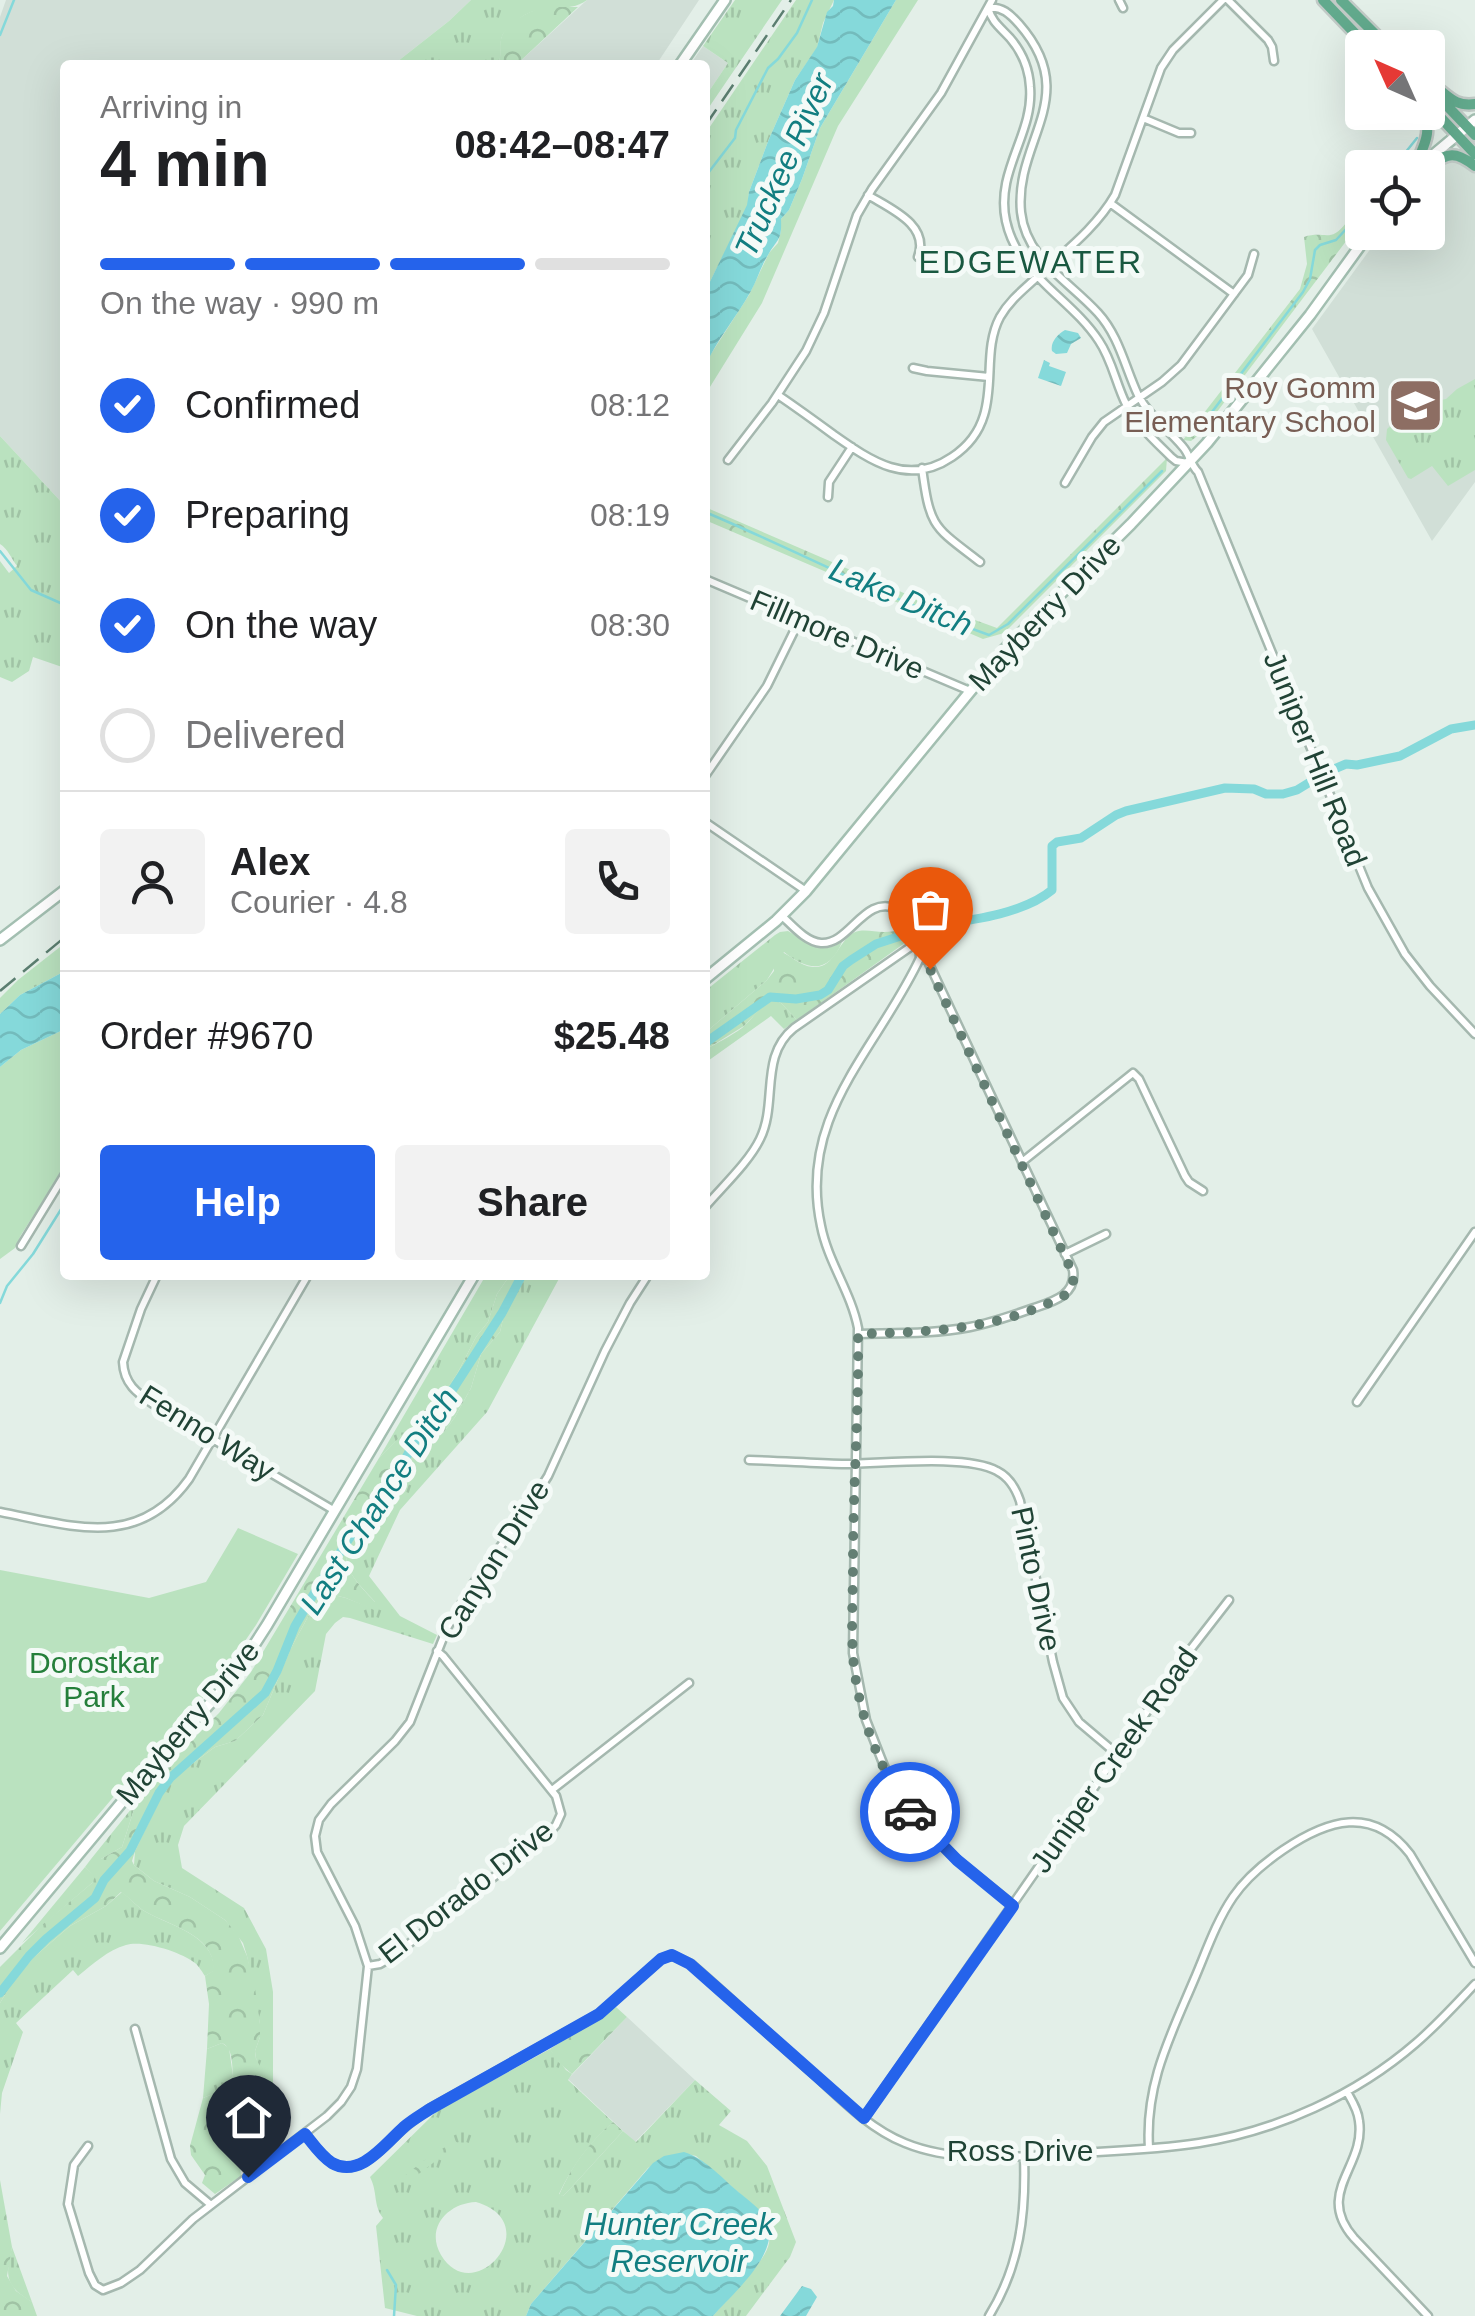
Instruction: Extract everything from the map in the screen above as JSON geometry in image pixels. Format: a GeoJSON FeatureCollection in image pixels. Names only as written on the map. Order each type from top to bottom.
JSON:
{"type":"FeatureCollection","features":[{"type":"Feature","properties":{"kind":"main road"},"geometry":{"type":"LineString","coordinates":[[683,60],[725,0]]}},
{"type":"Feature","properties":{"kind":"main road"},"geometry":{"type":"LineString","coordinates":[[1323,0],[1352,30]]}},
{"type":"Feature","properties":{"kind":"main road"},"geometry":{"type":"LineString","coordinates":[[1341,0],[1371,30]]}},
{"type":"Feature","properties":{"kind":"main road"},"geometry":{"type":"LineString","coordinates":[[1445,96],[1462,105],[1475,104]]}},
{"type":"Feature","properties":{"kind":"main road"},"geometry":{"type":"LineString","coordinates":[[1445,100],[1470,123],[1475,135]]}},
{"type":"Feature","properties":{"kind":"main road"},"geometry":{"type":"LineString","coordinates":[[1445,122],[1475,154]]}},
{"type":"Feature","properties":{"kind":"main road"},"geometry":{"type":"LineString","coordinates":[[1439,150],[1470,123]]}},
{"type":"Feature","properties":{"kind":"main road"},"geometry":{"type":"LineString","coordinates":[[1445,156],[1456,154],[1475,166]]}},
{"type":"Feature","properties":{"kind":"main road","name":"Mayberry Drive"},"geometry":{"type":"LineString","coordinates":[[710,975],[782,916],[806,891],[1018,636],[1189,463],[1310,315],[1357,250]]}},
{"type":"Feature","properties":{"kind":"main road"},"geometry":{"type":"LineString","coordinates":[[0,940],[60,894]]}},
{"type":"Feature","properties":{"kind":"main road","name":"Mayberry Drive"},"geometry":{"type":"LineString","coordinates":[[0,1948],[238,1670],[471,1280]]}},
{"type":"Feature","properties":{"kind":"street"},"geometry":{"type":"LineString","coordinates":[[778,395],[882,465],[906,470],[947,460],[974,437],[985,413],[996,327],[1009,304],[1091,227],[1110,203],[1167,58],[1225,0],[1272,46],[1274,61]]}},
{"type":"Feature","properties":{"kind":"street"},"geometry":{"type":"LineString","coordinates":[[728,460],[806,351],[820,325],[850,232],[868,195],[941,93],[990,4]]}},
{"type":"Feature","properties":{"kind":"street"},"geometry":{"type":"LineString","coordinates":[[990,4],[993,22],[1018,50],[1028,70],[1030,98],[1005,183],[1004,211],[1017,252],[1037,278],[1097,338],[1127,406],[1145,430],[1176,462],[1189,463]]}},
{"type":"Feature","properties":{"kind":"street","name":"Juniper Hill Road"},"geometry":{"type":"LineString","coordinates":[[990,4],[1016,20],[1035,46],[1046,79],[1046,109],[1024,174],[1020,208],[1032,246],[1106,323],[1140,397],[1186,450],[1368,888],[1405,954],[1475,1034]]}},
{"type":"Feature","properties":{"kind":"street"},"geometry":{"type":"LineString","coordinates":[[1143,118],[1179,134],[1191,133]]}},
{"type":"Feature","properties":{"kind":"street"},"geometry":{"type":"LineString","coordinates":[[868,195],[904,217],[916,230],[922,242],[918,257]]}},
{"type":"Feature","properties":{"kind":"street"},"geometry":{"type":"LineString","coordinates":[[1110,203],[1234,294]]}},
{"type":"Feature","properties":{"kind":"street"},"geometry":{"type":"LineString","coordinates":[[1066,483],[1110,416],[1181,365],[1252,268],[1254,254]]}},
{"type":"Feature","properties":{"kind":"street"},"geometry":{"type":"LineString","coordinates":[[913,368],[989,376]]}},
{"type":"Feature","properties":{"kind":"street"},"geometry":{"type":"LineString","coordinates":[[828,497],[828,482],[852,447]]}},
{"type":"Feature","properties":{"kind":"street"},"geometry":{"type":"LineString","coordinates":[[922,468],[934,523],[980,562]]}},
{"type":"Feature","properties":{"kind":"street","name":"Fillmore Drive"},"geometry":{"type":"LineString","coordinates":[[710,580],[970,691]]}},
{"type":"Feature","properties":{"kind":"street"},"geometry":{"type":"LineString","coordinates":[[710,769],[774,675],[800,619]]}},
{"type":"Feature","properties":{"kind":"street"},"geometry":{"type":"LineString","coordinates":[[710,825],[806,891]]}},
{"type":"Feature","properties":{"kind":"street"},"geometry":{"type":"LineString","coordinates":[[782,916],[806,936],[823,943],[835,939],[869,912],[889,906],[904,912],[1073,1270],[1074,1282],[1065,1295],[970,1327],[858,1334]]}},
{"type":"Feature","properties":{"kind":"street"},"geometry":{"type":"LineString","coordinates":[[710,1201],[760,1139],[774,1057],[783,1038],[919,941]]}},
{"type":"Feature","properties":{"kind":"street"},"geometry":{"type":"LineString","coordinates":[[919,941],[920,958],[916,966],[834,1106],[822,1136],[818,1161],[820,1225],[850,1298],[858,1334],[852,1653],[860,1700],[888,1776],[916,1818],[957,1860],[1013,1906]]}},
{"type":"Feature","properties":{"kind":"street"},"geometry":{"type":"LineString","coordinates":[[1022,1162],[1133,1072],[1185,1176],[1203,1191]]}},
{"type":"Feature","properties":{"kind":"street"},"geometry":{"type":"LineString","coordinates":[[21,1246],[60,1182]]}},
{"type":"Feature","properties":{"kind":"street"},"geometry":{"type":"LineString","coordinates":[[1357,1402],[1475,1232]]}},
{"type":"Feature","properties":{"kind":"street"},"geometry":{"type":"LineString","coordinates":[[1065,1254],[1106,1234]]}},
{"type":"Feature","properties":{"kind":"street","name":"Fenno Way"},"geometry":{"type":"LineString","coordinates":[[155,1280],[126,1354],[127,1380],[153,1404],[335,1511]]}},
{"type":"Feature","properties":{"kind":"street"},"geometry":{"type":"LineString","coordinates":[[0,1512],[96,1529],[132,1524],[154,1514],[189,1479],[305,1280]]}},
{"type":"Feature","properties":{"kind":"street","name":"Canyon Drive"},"geometry":{"type":"LineString","coordinates":[[88,2146],[74,2166],[68,2204],[88,2273],[100,2288],[106,2289],[140,2270],[184,2226],[335,2109],[351,2088],[368,1966],[355,1926],[317,1852],[316,1828],[331,1804],[404,1732],[418,1706],[447,1628],[548,1476],[618,1324],[645,1280]]}},
{"type":"Feature","properties":{"kind":"street"},"geometry":{"type":"LineString","coordinates":[[749,1460],[855,1463]]}},
{"type":"Feature","properties":{"kind":"street","name":"Pinto Drive"},"geometry":{"type":"LineString","coordinates":[[855,1463],[970,1464],[998,1471],[1012,1483],[1020,1501],[1063,1698],[1079,1722],[1118,1755]]}},
{"type":"Feature","properties":{"kind":"street","name":"Juniper Creek Road"},"geometry":{"type":"LineString","coordinates":[[864,2118],[1187,1654],[1230,1600]]}},
{"type":"Feature","properties":{"kind":"street"},"geometry":{"type":"LineString","coordinates":[[437,1652],[552,1790],[689,1683]]}},
{"type":"Feature","properties":{"kind":"street","name":"El Dorado Drive"},"geometry":{"type":"LineString","coordinates":[[368,1966],[386,1961],[546,1836],[561,1814],[552,1790]]}},
{"type":"Feature","properties":{"kind":"street"},"geometry":{"type":"LineString","coordinates":[[1149,2148],[1148,2120],[1154,2081],[1221,1918],[1253,1874],[1312,1832],[1333,1823],[1352,1822],[1393,1836],[1410,1854],[1475,1963]]}},
{"type":"Feature","properties":{"kind":"street","name":"Ross Drive"},"geometry":{"type":"LineString","coordinates":[[305,2134],[338,2166],[363,2163],[430,2109],[599,2014],[661,1959],[672,1955],[690,1964],[864,2118],[892,2137],[922,2149],[968,2156],[1024,2156],[1200,2143],[1300,2114],[1348,2092],[1390,2064],[1475,1984]]}},
{"type":"Feature","properties":{"kind":"street"},"geometry":{"type":"LineString","coordinates":[[135,2029],[171,2159],[185,2182],[211,2205]]}},
{"type":"Feature","properties":{"kind":"street"},"geometry":{"type":"LineString","coordinates":[[1348,2092],[1360,2129],[1340,2190],[1339,2214],[1345,2228],[1428,2316]]}},
{"type":"Feature","properties":{"kind":"street"},"geometry":{"type":"LineString","coordinates":[[989,2316],[1004,2290],[1019,2243],[1025,2201],[1024,2156]]}},
{"type":"Feature","properties":{"kind":"shaded area"},"geometry":{"type":"Polygon","coordinates":[[[6,0],[471,0],[399,60],[60,60],[60,501],[0,436],[0,17],[6,0]]]}},
{"type":"Feature","properties":{"kind":"shaded area"},"geometry":{"type":"Polygon","coordinates":[[[587,0],[699,0],[659,60],[521,60],[587,0]]]}},
{"type":"Feature","properties":{"kind":"shaded area"},"geometry":{"type":"Polygon","coordinates":[[[703,46],[728,63],[710,90],[710,60],[693,60],[703,46]]]}},
{"type":"Feature","properties":{"kind":"shaded area","name":"Roy Gomm Elementary School"},"geometry":{"type":"Polygon","coordinates":[[[1445,159],[1463,161],[1475,173],[1475,482],[1432,541],[1312,329],[1370,250],[1445,250],[1445,159]]]}},
{"type":"Feature","properties":{"kind":"shaded area"},"geometry":{"type":"Polygon","coordinates":[[[627,2017],[695,2080],[635,2142],[568,2079],[627,2017]]]}},
{"type":"Feature","properties":{"kind":"green space"},"geometry":{"type":"Polygon","coordinates":[[[471,0],[587,0],[520,18],[503,34],[499,60],[399,60],[471,0]]]}},
{"type":"Feature","properties":{"kind":"green space"},"geometry":{"type":"Polygon","coordinates":[[[735,0],[782,0],[710,106],[710,90],[728,63],[703,46],[735,0]]]}},
{"type":"Feature","properties":{"kind":"green space"},"geometry":{"type":"Polygon","coordinates":[[[796,0],[834,0],[817,48],[795,80],[769,139],[748,205],[710,282],[710,127],[796,0]]]}},
{"type":"Feature","properties":{"kind":"green space"},"geometry":{"type":"Polygon","coordinates":[[[896,0],[918,0],[838,126],[762,303],[710,387],[710,355],[778,243],[781,219],[789,210],[820,128],[896,0]]]}},
{"type":"Feature","properties":{"kind":"green space"},"geometry":{"type":"Polygon","coordinates":[[[543,7],[578,7],[521,60],[499,60],[503,33],[525,15],[543,7]]]}},
{"type":"Feature","properties":{"kind":"green space"},"geometry":{"type":"Polygon","coordinates":[[[1345,224],[1345,243],[1201,433],[1191,441],[1183,440],[1300,289],[1307,264],[1304,237],[1331,235],[1345,224]]]}},
{"type":"Feature","properties":{"kind":"green space"},"geometry":{"type":"Polygon","coordinates":[[[1475,379],[1475,470],[1448,486],[1432,466],[1408,478],[1386,440],[1387,429],[1426,403],[1446,399],[1475,379]]]}},
{"type":"Feature","properties":{"kind":"green space"},"geometry":{"type":"Polygon","coordinates":[[[0,436],[60,501],[60,666],[33,657],[29,671],[12,682],[0,677],[0,561],[9,573],[17,566],[0,544],[0,436]]]}},
{"type":"Feature","properties":{"kind":"green space"},"geometry":{"type":"Polygon","coordinates":[[[1167,458],[1166,471],[1004,633],[983,639],[710,522],[710,509],[920,600],[997,628],[1167,458]]]}},
{"type":"Feature","properties":{"kind":"green space"},"geometry":{"type":"Polygon","coordinates":[[[907,928],[911,933],[909,940],[797,1020],[781,1003],[767,1002],[744,1026],[710,1047],[710,1029],[767,980],[774,971],[777,950],[803,964],[820,966],[853,933],[907,928]]]}},
{"type":"Feature","properties":{"kind":"green space"},"geometry":{"type":"Polygon","coordinates":[[[788,931],[819,948],[842,942],[831,960],[817,966],[801,963],[784,952],[767,980],[710,1029],[710,987],[780,932],[788,931]]]}},
{"type":"Feature","properties":{"kind":"green space"},"geometry":{"type":"Polygon","coordinates":[[[60,947],[60,974],[20,995],[0,1014],[0,998],[60,947]]]}},
{"type":"Feature","properties":{"kind":"green space"},"geometry":{"type":"Polygon","coordinates":[[[769,1002],[781,1003],[797,1020],[784,1029],[771,1016],[710,1059],[710,1047],[742,1028],[769,1002]]]}},
{"type":"Feature","properties":{"kind":"green space"},"geometry":{"type":"Polygon","coordinates":[[[60,1031],[60,1174],[15,1248],[0,1259],[0,1067],[21,1050],[60,1031]]]}},
{"type":"Feature","properties":{"kind":"green space"},"geometry":{"type":"Polygon","coordinates":[[[483,1280],[507,1280],[497,1294],[488,1322],[442,1396],[379,1458],[483,1280]]]}},
{"type":"Feature","properties":{"kind":"green space"},"geometry":{"type":"Polygon","coordinates":[[[507,1280],[522,1280],[500,1332],[481,1354],[471,1388],[455,1417],[444,1432],[411,1453],[347,1554],[349,1568],[376,1607],[374,1610],[330,1594],[316,1602],[291,1648],[263,1715],[235,1741],[215,1747],[173,1778],[135,1851],[134,1865],[154,1881],[190,1897],[225,1920],[238,1935],[255,1988],[260,2037],[255,2051],[260,2066],[259,2078],[236,2128],[241,2176],[215,2194],[202,2183],[205,2175],[191,2155],[190,2146],[203,2098],[220,2091],[233,2076],[226,2045],[207,2049],[209,2004],[205,1976],[213,1971],[208,1949],[190,1934],[146,1912],[121,1892],[106,1906],[70,1926],[33,1958],[0,2003],[0,1967],[92,1883],[95,1877],[85,1867],[91,1859],[101,1859],[122,1847],[136,1803],[219,1713],[251,1672],[379,1458],[434,1406],[457,1374],[488,1322],[497,1294],[507,1280]]]}},
{"type":"Feature","properties":{"kind":"green space"},"geometry":{"type":"Polygon","coordinates":[[[522,1280],[558,1280],[487,1412],[400,1510],[369,1576],[400,1616],[437,1635],[433,1644],[343,1617],[326,1634],[315,1691],[184,1826],[178,1845],[182,1868],[244,1908],[266,1949],[273,1992],[273,2083],[240,2115],[259,2078],[255,2051],[260,2037],[243,1943],[225,1920],[190,1897],[154,1881],[134,1865],[135,1851],[173,1778],[215,1747],[235,1741],[263,1715],[291,1648],[316,1602],[330,1594],[374,1609],[375,1602],[347,1563],[352,1542],[411,1453],[444,1432],[455,1417],[471,1388],[481,1354],[500,1332],[522,1280]]]}},
{"type":"Feature","properties":{"kind":"green space","name":"Dorostkar Park"},"geometry":{"type":"Polygon","coordinates":[[[238,1528],[298,1554],[214,1686],[143,1762],[0,1931],[0,1570],[149,1598],[206,1582],[238,1528]]]}},
{"type":"Feature","properties":{"kind":"green space"},"geometry":{"type":"Polygon","coordinates":[[[136,1803],[122,1847],[101,1859],[91,1859],[136,1803]]]}},
{"type":"Feature","properties":{"kind":"green space"},"geometry":{"type":"Polygon","coordinates":[[[85,1867],[96,1877],[92,1883],[22,1943],[85,1867]]]}},
{"type":"Feature","properties":{"kind":"green space"},"geometry":{"type":"Polygon","coordinates":[[[122,1892],[143,1910],[200,1941],[213,1959],[214,1971],[205,1976],[196,1964],[181,1955],[133,1944],[119,1947],[78,1976],[73,1970],[16,2023],[23,2032],[2,2093],[0,2114],[0,2003],[33,1958],[70,1926],[122,1892]]]}},
{"type":"Feature","properties":{"kind":"green space"},"geometry":{"type":"Polygon","coordinates":[[[616,2007],[627,2017],[572,2074],[550,2049],[616,2007]]]}},
{"type":"Feature","properties":{"kind":"green space"},"geometry":{"type":"Polygon","coordinates":[[[222,2043],[229,2048],[233,2076],[220,2091],[203,2098],[207,2049],[222,2043]]]}},
{"type":"Feature","properties":{"kind":"green space"},"geometry":{"type":"Polygon","coordinates":[[[550,2049],[572,2074],[568,2080],[613,2122],[576,2164],[559,2194],[563,2196],[623,2131],[636,2142],[695,2080],[731,2111],[719,2125],[747,2141],[767,2166],[796,2242],[790,2257],[746,2316],[713,2316],[761,2260],[769,2243],[769,2230],[760,2211],[696,2156],[676,2154],[648,2168],[531,2304],[526,2316],[417,2316],[385,2308],[376,2226],[383,2218],[370,2177],[437,2111],[550,2049]],[[476,2202],[466,2203],[442,2219],[437,2245],[455,2269],[471,2273],[486,2268],[498,2257],[506,2227],[497,2213],[476,2202]]]}},
{"type":"Feature","properties":{"kind":"green space"},"geometry":{"type":"Polygon","coordinates":[[[613,2122],[623,2131],[563,2196],[559,2195],[582,2156],[613,2122]]]}},
{"type":"Feature","properties":{"kind":"green space"},"geometry":{"type":"Polygon","coordinates":[[[455,2141],[458,2143],[454,2147],[416,2176],[402,2178],[427,2158],[455,2141]]]}},
{"type":"Feature","properties":{"kind":"green space"},"geometry":{"type":"Polygon","coordinates":[[[0,2180],[12,2247],[7,2276],[16,2291],[32,2302],[37,2316],[0,2316],[0,2180]]]}},
{"type":"Feature","properties":{"kind":"green space"},"geometry":{"type":"Polygon","coordinates":[[[12,2247],[32,2302],[16,2291],[9,2279],[12,2247]]]}},
{"type":"Feature","properties":{"kind":"water","name":"Truckee River"},"geometry":{"type":"Polygon","coordinates":[[[834,0],[896,0],[820,128],[789,210],[781,219],[779,239],[710,357],[710,282],[747,205],[769,139],[795,80],[817,47],[827,12],[834,0]]]}},
{"type":"Feature","properties":{"kind":"water"},"geometry":{"type":"Polygon","coordinates":[[[1065,330],[1078,333],[1081,338],[1071,344],[1067,353],[1056,354],[1052,344],[1065,330]]]}},
{"type":"Feature","properties":{"kind":"water"},"geometry":{"type":"Polygon","coordinates":[[[1044,360],[1066,372],[1061,386],[1038,378],[1044,360]]]}},
{"type":"Feature","properties":{"kind":"water"},"geometry":{"type":"Polygon","coordinates":[[[60,974],[60,1031],[21,1050],[0,1067],[0,1014],[20,995],[60,974]]]}},
{"type":"Feature","properties":{"kind":"water","name":"Hunter Creek Reservoir"},"geometry":{"type":"Polygon","coordinates":[[[684,2152],[705,2163],[755,2206],[765,2217],[769,2230],[763,2257],[713,2316],[526,2316],[531,2304],[653,2163],[684,2152]]]}},
{"type":"Feature","properties":{"kind":"water"},"geometry":{"type":"Polygon","coordinates":[[[802,2286],[817,2297],[806,2316],[780,2316],[802,2286]]]}},
{"type":"Feature","properties":{"kind":"waterway"},"geometry":{"type":"LineString","coordinates":[[0,35],[14,0]]}},
{"type":"Feature","properties":{"kind":"waterway"},"geometry":{"type":"LineString","coordinates":[[710,170],[735,138],[768,68],[797,33],[812,0]]}},
{"type":"Feature","properties":{"kind":"waterway","name":"Lake Ditch"},"geometry":{"type":"LineString","coordinates":[[1407,150],[1417,138]]}},
{"type":"Feature","properties":{"kind":"waterway","name":"Lake Ditch"},"geometry":{"type":"LineString","coordinates":[[1196,433],[1303,292],[1310,279],[1315,250],[1336,240],[1345,230]]}},
{"type":"Feature","properties":{"kind":"waterway","name":"Lake Ditch"},"geometry":{"type":"LineString","coordinates":[[710,514],[882,592],[989,635],[1008,624],[1162,471]]}},
{"type":"Feature","properties":{"kind":"waterway"},"geometry":{"type":"LineString","coordinates":[[0,551],[31,590],[60,603]]}},
{"type":"Feature","properties":{"kind":"waterway","name":"Last Chance Ditch"},"geometry":{"type":"LineString","coordinates":[[1327,772],[1346,764],[1400,756],[1451,729],[1475,725]]}},
{"type":"Feature","properties":{"kind":"waterway","name":"Last Chance Ditch"},"geometry":{"type":"LineString","coordinates":[[923,927],[991,916],[1039,899],[1052,890],[1052,846],[1081,838],[1126,811],[1225,788],[1283,794],[1315,779]]}},
{"type":"Feature","properties":{"kind":"waterway","name":"Last Chance Ditch"},"geometry":{"type":"LineString","coordinates":[[710,1039],[770,997],[796,999],[820,995],[851,960],[876,944],[910,933]]}},
{"type":"Feature","properties":{"kind":"waterway","name":"Lake Ditch"},"geometry":{"type":"LineString","coordinates":[[0,1303],[7,1286],[60,1211]]}},
{"type":"Feature","properties":{"kind":"waterway","name":"Last Chance Ditch"},"geometry":{"type":"LineString","coordinates":[[0,1993],[29,1956],[95,1898],[104,1880],[130,1851],[170,1778],[265,1693],[295,1626],[319,1585],[442,1406],[519,1280]]}},
{"type":"Feature","properties":{"kind":"waterway"},"geometry":{"type":"LineString","coordinates":[[387,2270],[396,2285],[394,2316]]}},
{"type":"Feature","properties":{"kind":"railway"},"geometry":{"type":"LineString","coordinates":[[710,119],[791,0]]}},
{"type":"Feature","properties":{"kind":"railway"},"geometry":{"type":"LineString","coordinates":[[0,991],[60,941]]}},
{"type":"Feature","properties":{"kind":"way so far"},"geometry":{"type":"LineString","coordinates":[[910,1812],[872,1740],[852,1653],[858,1334],[950,1330],[992,1322],[1058,1299],[1074,1282],[1073,1270],[930,969]]}},
{"type":"Feature","properties":{"kind":"place","name":"Roy Gomm Elementary School"},"geometry":{"type":"Point","coordinates":[1415,405]}},
{"type":"Feature","properties":{"kind":"district","name":"EDGEWATER"},"geometry":{"type":"Point","coordinates":[1031,262]}},
{"type":"Feature","properties":{"kind":"route"},"geometry":{"type":"LineString","coordinates":[[248,2177],[305,2134],[338,2166],[363,2163],[430,2109],[599,2014],[661,1959],[672,1955],[690,1964],[864,2118],[1013,1906],[974,1876],[910,1812]]}}]}
